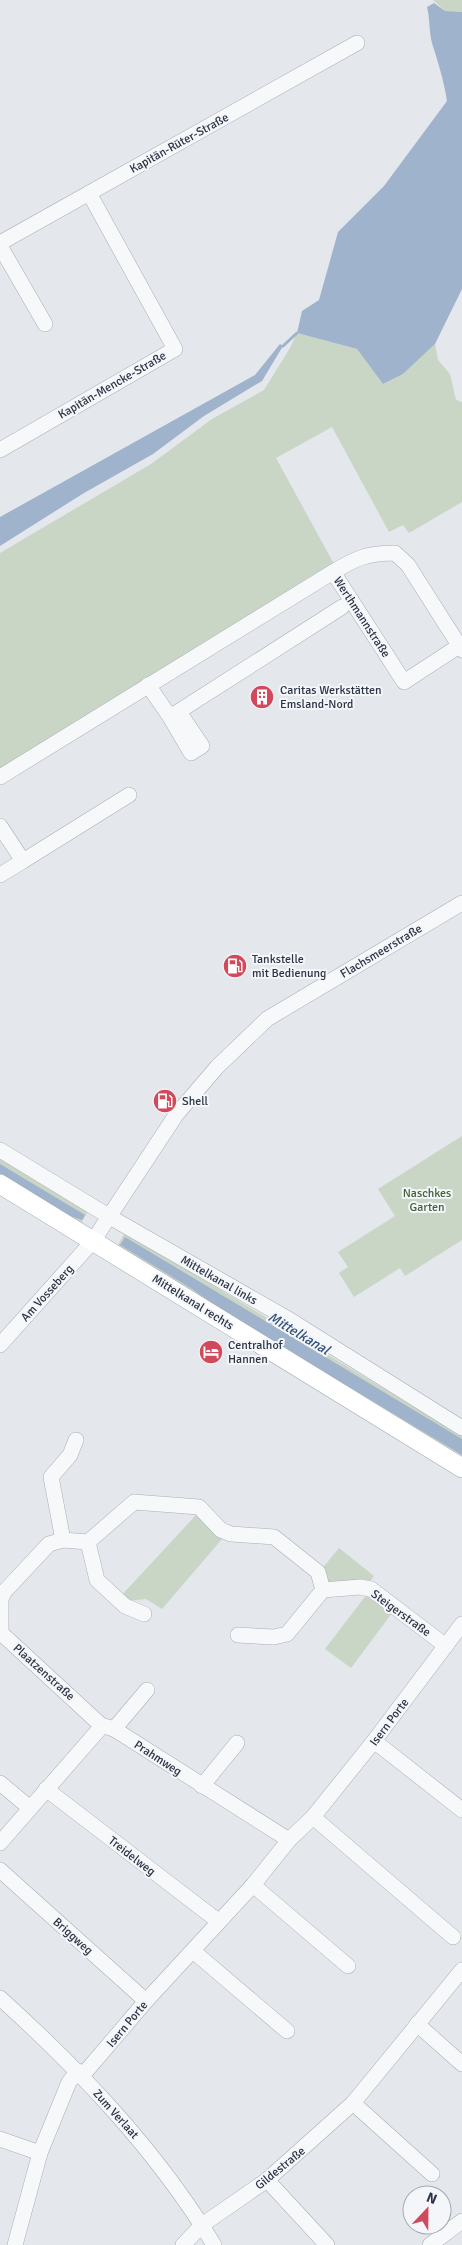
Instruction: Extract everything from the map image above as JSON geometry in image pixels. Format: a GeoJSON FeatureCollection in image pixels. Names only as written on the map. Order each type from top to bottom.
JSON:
{"type":"FeatureCollection","features":[{"type":"Feature","properties":{"kind":"main road","name":"Mittelkanal rechts"},"geometry":{"type":"LineString","coordinates":[[0,1184],[102,1228],[462,1468]]}},
{"type":"Feature","properties":{"kind":"street","name":"Kapitän-Rüter-Straße"},"geometry":{"type":"LineString","coordinates":[[45,324],[0,244],[357,43]]}},
{"type":"Feature","properties":{"kind":"street","name":"Kapitän-Mencke-Straße"},"geometry":{"type":"LineString","coordinates":[[0,450],[175,349],[89,193]]}},
{"type":"Feature","properties":{"kind":"street","name":"Werthmannstraße"},"geometry":{"type":"LineString","coordinates":[[395,553],[408,565],[461,648],[404,682],[333,572],[365,555],[395,553]]}},
{"type":"Feature","properties":{"kind":"street"},"geometry":{"type":"LineString","coordinates":[[0,777],[148,684],[333,572]]}},
{"type":"Feature","properties":{"kind":"street"},"geometry":{"type":"LineString","coordinates":[[148,684],[174,714],[342,607]]}},
{"type":"Feature","properties":{"kind":"street"},"geometry":{"type":"LineString","coordinates":[[0,875],[129,795]]}},
{"type":"Feature","properties":{"kind":"street"},"geometry":{"type":"LineString","coordinates":[[0,826],[23,861]]}},
{"type":"Feature","properties":{"kind":"street","name":"Flachsmeerstraße"},"geometry":{"type":"LineString","coordinates":[[102,1228],[176,1115],[217,1067],[268,1019],[462,903]]}},
{"type":"Feature","properties":{"kind":"street","name":"Mittelkanal links"},"geometry":{"type":"LineString","coordinates":[[0,1150],[102,1228],[290,1320],[462,1428]]}},
{"type":"Feature","properties":{"kind":"street","name":"Am Vosseberg"},"geometry":{"type":"LineString","coordinates":[[0,1345],[102,1228]]}},
{"type":"Feature","properties":{"kind":"street"},"geometry":{"type":"LineString","coordinates":[[76,1440],[70,1455],[51,1476],[63,1540],[88,1542],[134,1502],[199,1507],[221,1530],[274,1537],[318,1572],[323,1590],[287,1634],[274,1637],[238,1635]]}},
{"type":"Feature","properties":{"kind":"street","name":"Plaatzenstraße"},"geometry":{"type":"LineString","coordinates":[[63,1540],[49,1544],[2,1589],[1,1633],[108,1727]]}},
{"type":"Feature","properties":{"kind":"street"},"geometry":{"type":"LineString","coordinates":[[88,1542],[97,1580],[125,1606],[144,1614]]}},
{"type":"Feature","properties":{"kind":"street","name":"Steigerstraße"},"geometry":{"type":"LineString","coordinates":[[323,1590],[360,1587],[370,1589],[446,1646]]}},
{"type":"Feature","properties":{"kind":"street","name":"Isern Porte"},"geometry":{"type":"LineString","coordinates":[[15,2245],[40,2153],[69,2082],[80,2074],[193,1951],[253,1884],[289,1840],[313,1818],[462,1624]]}},
{"type":"Feature","properties":{"kind":"street"},"geometry":{"type":"LineString","coordinates":[[0,1842],[46,1790],[147,1690]]}},
{"type":"Feature","properties":{"kind":"street","name":"Prahmweg"},"geometry":{"type":"LineString","coordinates":[[108,1727],[289,1840]]}},
{"type":"Feature","properties":{"kind":"street"},"geometry":{"type":"LineString","coordinates":[[374,1741],[460,1804]]}},
{"type":"Feature","properties":{"kind":"street"},"geometry":{"type":"LineString","coordinates":[[202,1786],[237,1743]]}},
{"type":"Feature","properties":{"kind":"street"},"geometry":{"type":"LineString","coordinates":[[0,1783],[30,1808]]}},
{"type":"Feature","properties":{"kind":"street","name":"Treidelweg"},"geometry":{"type":"LineString","coordinates":[[46,1790],[218,1921]]}},
{"type":"Feature","properties":{"kind":"street"},"geometry":{"type":"LineString","coordinates":[[313,1818],[453,1937]]}},
{"type":"Feature","properties":{"kind":"street","name":"Briggweg"},"geometry":{"type":"LineString","coordinates":[[0,1870],[146,2001]]}},
{"type":"Feature","properties":{"kind":"street"},"geometry":{"type":"LineString","coordinates":[[253,1884],[348,1966]]}},
{"type":"Feature","properties":{"kind":"street"},"geometry":{"type":"LineString","coordinates":[[193,1951],[287,2031]]}},
{"type":"Feature","properties":{"kind":"street","name":"Gildestraße"},"geometry":{"type":"LineString","coordinates":[[183,2245],[202,2225],[267,2180],[353,2103],[462,1970]]}},
{"type":"Feature","properties":{"kind":"street","name":"Zum Verlaat"},"geometry":{"type":"LineString","coordinates":[[0,1998],[80,2074],[144,2145],[202,2225],[214,2245]]}},
{"type":"Feature","properties":{"kind":"street"},"geometry":{"type":"LineString","coordinates":[[418,2024],[462,2064]]}},
{"type":"Feature","properties":{"kind":"street"},"geometry":{"type":"LineString","coordinates":[[353,2103],[432,2174]]}},
{"type":"Feature","properties":{"kind":"street"},"geometry":{"type":"LineString","coordinates":[[0,2139],[40,2153]]}},
{"type":"Feature","properties":{"kind":"street"},"geometry":{"type":"LineString","coordinates":[[267,2180],[327,2245]]}},
{"type":"Feature","properties":{"kind":"street"},"geometry":{"type":"LineString","coordinates":[[430,2245],[462,2221]]}},
{"type":"Feature","properties":{"kind":"green space"},"geometry":{"type":"Polygon","coordinates":[[[433,0],[462,0],[462,12],[445,11],[433,0]]]}},
{"type":"Feature","properties":{"kind":"green space"},"geometry":{"type":"Polygon","coordinates":[[[297,333],[357,349],[383,384],[403,374],[435,344],[438,360],[450,374],[456,400],[462,402],[462,502],[409,533],[403,525],[389,532],[332,427],[276,458],[334,564],[0,770],[0,553],[151,464],[212,419],[264,390],[297,333]]]}},
{"type":"Feature","properties":{"kind":"green space","name":"Naschkes Garten"},"geometry":{"type":"Polygon","coordinates":[[[462,1136],[462,1240],[405,1276],[400,1268],[354,1297],[339,1273],[348,1267],[338,1252],[395,1216],[378,1189],[462,1136]]]}},
{"type":"Feature","properties":{"kind":"green space"},"geometry":{"type":"Polygon","coordinates":[[[0,1156],[88,1211],[81,1224],[0,1180],[0,1156]]]}},
{"type":"Feature","properties":{"kind":"green space"},"geometry":{"type":"Polygon","coordinates":[[[125,1232],[462,1436],[462,1460],[117,1247],[125,1232]]]}},
{"type":"Feature","properties":{"kind":"green space"},"geometry":{"type":"Polygon","coordinates":[[[196,1515],[222,1539],[162,1609],[146,1599],[128,1601],[121,1596],[196,1515]]]}},
{"type":"Feature","properties":{"kind":"green space"},"geometry":{"type":"Polygon","coordinates":[[[339,1548],[374,1576],[369,1583],[326,1583],[321,1570],[339,1548]]]}},
{"type":"Feature","properties":{"kind":"green space"},"geometry":{"type":"Polygon","coordinates":[[[367,1594],[392,1613],[351,1668],[325,1649],[367,1594]]]}},
{"type":"Feature","properties":{"kind":"water"},"geometry":{"type":"Polygon","coordinates":[[[434,3],[445,11],[462,12],[462,289],[435,344],[403,374],[383,384],[357,349],[297,333],[302,311],[319,300],[338,232],[384,186],[447,101],[443,79],[430,35],[427,7],[434,3]]]}},
{"type":"Feature","properties":{"kind":"water"},"geometry":{"type":"Polygon","coordinates":[[[280,344],[283,346],[262,381],[204,416],[153,454],[84,493],[0,546],[0,517],[255,375],[280,344]]]}},
{"type":"Feature","properties":{"kind":"water"},"geometry":{"type":"Polygon","coordinates":[[[0,1164],[85,1215],[82,1220],[67,1215],[0,1178],[0,1164]]]}},
{"type":"Feature","properties":{"kind":"water"},"geometry":{"type":"Polygon","coordinates":[[[125,1237],[462,1439],[462,1455],[224,1312],[192,1289],[120,1245],[125,1237]]]}},
{"type":"Feature","properties":{"kind":"waterway"},"geometry":{"type":"LineString","coordinates":[[283,346],[297,333]]}},
{"type":"Feature","properties":{"kind":"place","name":"Caritas Werkstätten Emsland-Nord"},"geometry":{"type":"Point","coordinates":[262,697]}},
{"type":"Feature","properties":{"kind":"place","name":"Tankstelle mit Bedienung"},"geometry":{"type":"Point","coordinates":[235,966]}},
{"type":"Feature","properties":{"kind":"place","name":"Shell"},"geometry":{"type":"Point","coordinates":[165,1101]}},
{"type":"Feature","properties":{"kind":"place","name":"Centralhof Hannen"},"geometry":{"type":"Point","coordinates":[211,1352]}},
{"type":"Feature","properties":{"kind":"water label","name":"Mittelkanal"},"geometry":{"type":"Point","coordinates":[299,1333]}}]}
